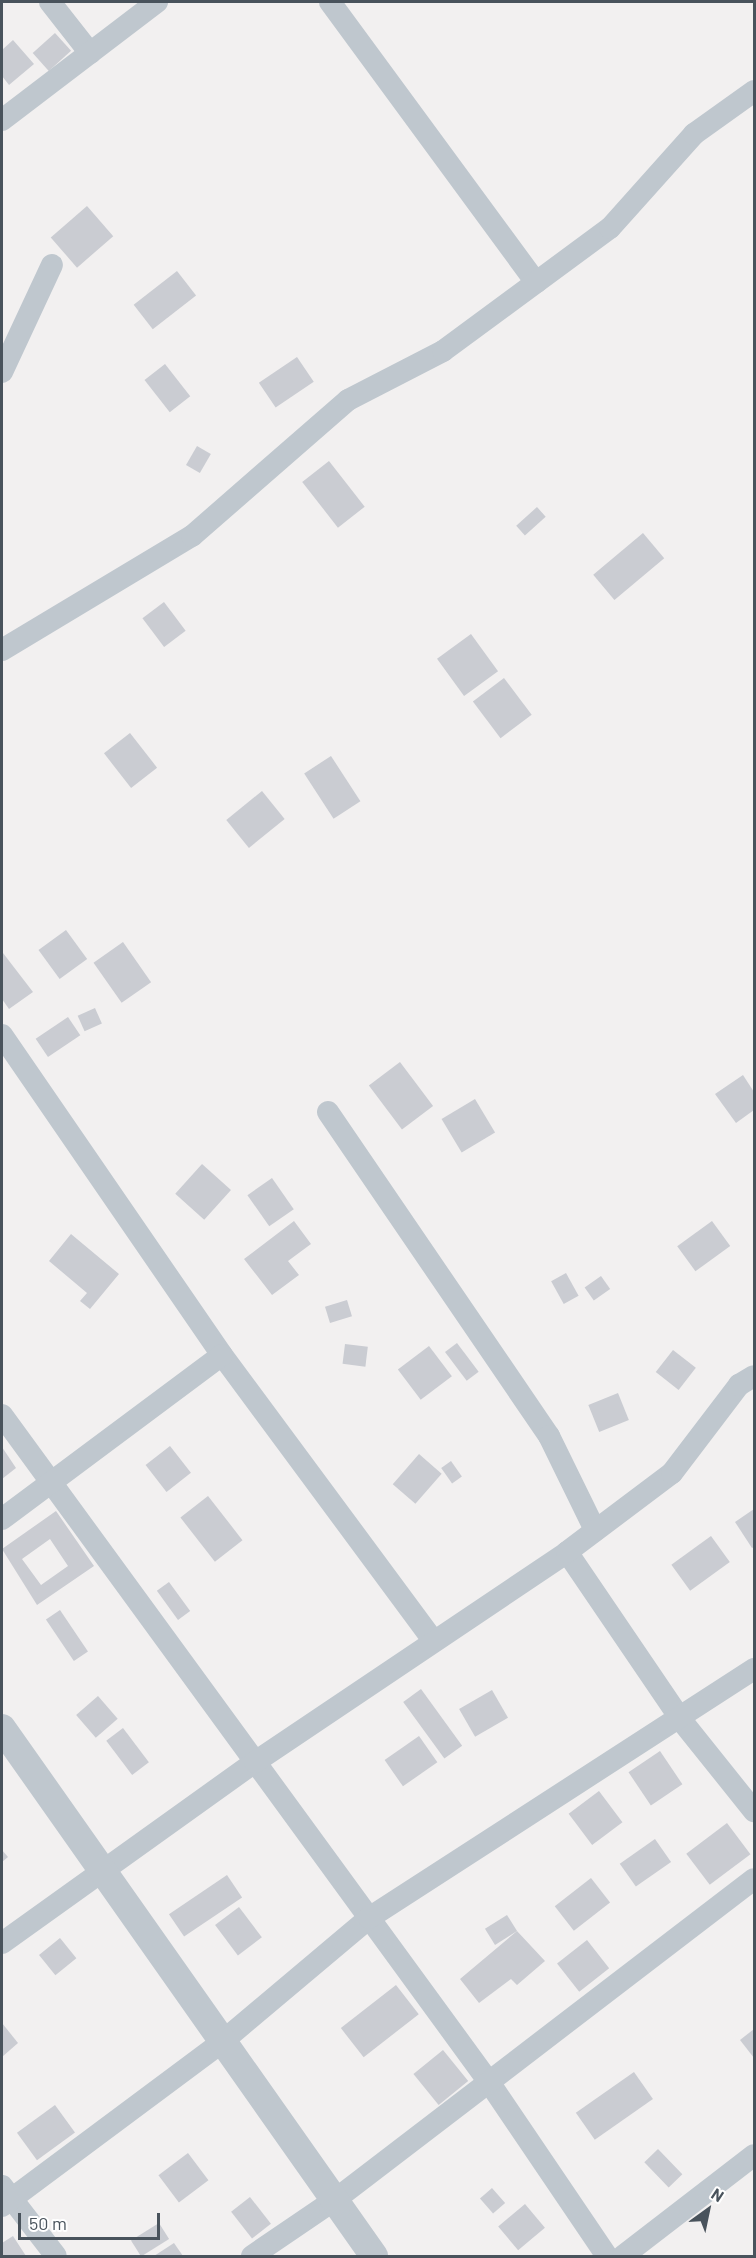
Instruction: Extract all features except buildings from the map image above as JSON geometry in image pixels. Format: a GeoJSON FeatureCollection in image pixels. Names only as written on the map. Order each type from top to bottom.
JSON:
{"type":"FeatureCollection","features":[{"type":"Feature","properties":{"kind":"street"},"geometry":{"type":"LineString","coordinates":[[50,2],[90,53]]}},
{"type":"Feature","properties":{"kind":"street"},"geometry":{"type":"LineString","coordinates":[[2,120],[157,2]]}},
{"type":"Feature","properties":{"kind":"street"},"geometry":{"type":"LineString","coordinates":[[330,2],[536,282]]}},
{"type":"Feature","properties":{"kind":"street"},"geometry":{"type":"LineString","coordinates":[[2,650],[192,536],[348,400],[443,351],[610,228],[694,134],[754,91]]}},
{"type":"Feature","properties":{"kind":"street"},"geometry":{"type":"LineString","coordinates":[[2,372],[52,266]]}},
{"type":"Feature","properties":{"kind":"street"},"geometry":{"type":"LineString","coordinates":[[2,1035],[222,1355],[434,1641]]}},
{"type":"Feature","properties":{"kind":"street"},"geometry":{"type":"LineString","coordinates":[[328,1112],[549,1436],[595,1530]]}},
{"type":"Feature","properties":{"kind":"street"},"geometry":{"type":"LineString","coordinates":[[2,1519],[222,1355]]}},
{"type":"Feature","properties":{"kind":"street"},"geometry":{"type":"LineString","coordinates":[[2,1943],[255,1762],[567,1552],[672,1473],[739,1385],[754,1376]]}},
{"type":"Feature","properties":{"kind":"street"},"geometry":{"type":"LineString","coordinates":[[2,1415],[489,2082],[607,2256]]}},
{"type":"Feature","properties":{"kind":"street"},"geometry":{"type":"LineString","coordinates":[[567,1552],[681,1720],[754,1811]]}},
{"type":"Feature","properties":{"kind":"street"},"geometry":{"type":"LineString","coordinates":[[56,2256],[5,2197],[224,2041],[369,1918],[681,1720],[754,1669]]}},
{"type":"Feature","properties":{"kind":"street"},"geometry":{"type":"LineString","coordinates":[[2,1728],[374,2256]]}},
{"type":"Feature","properties":{"kind":"street"},"geometry":{"type":"LineString","coordinates":[[252,2256],[336,2199],[754,1879]]}},
{"type":"Feature","properties":{"kind":"street"},"geometry":{"type":"LineString","coordinates":[[623,2256],[754,2155]]}}]}
